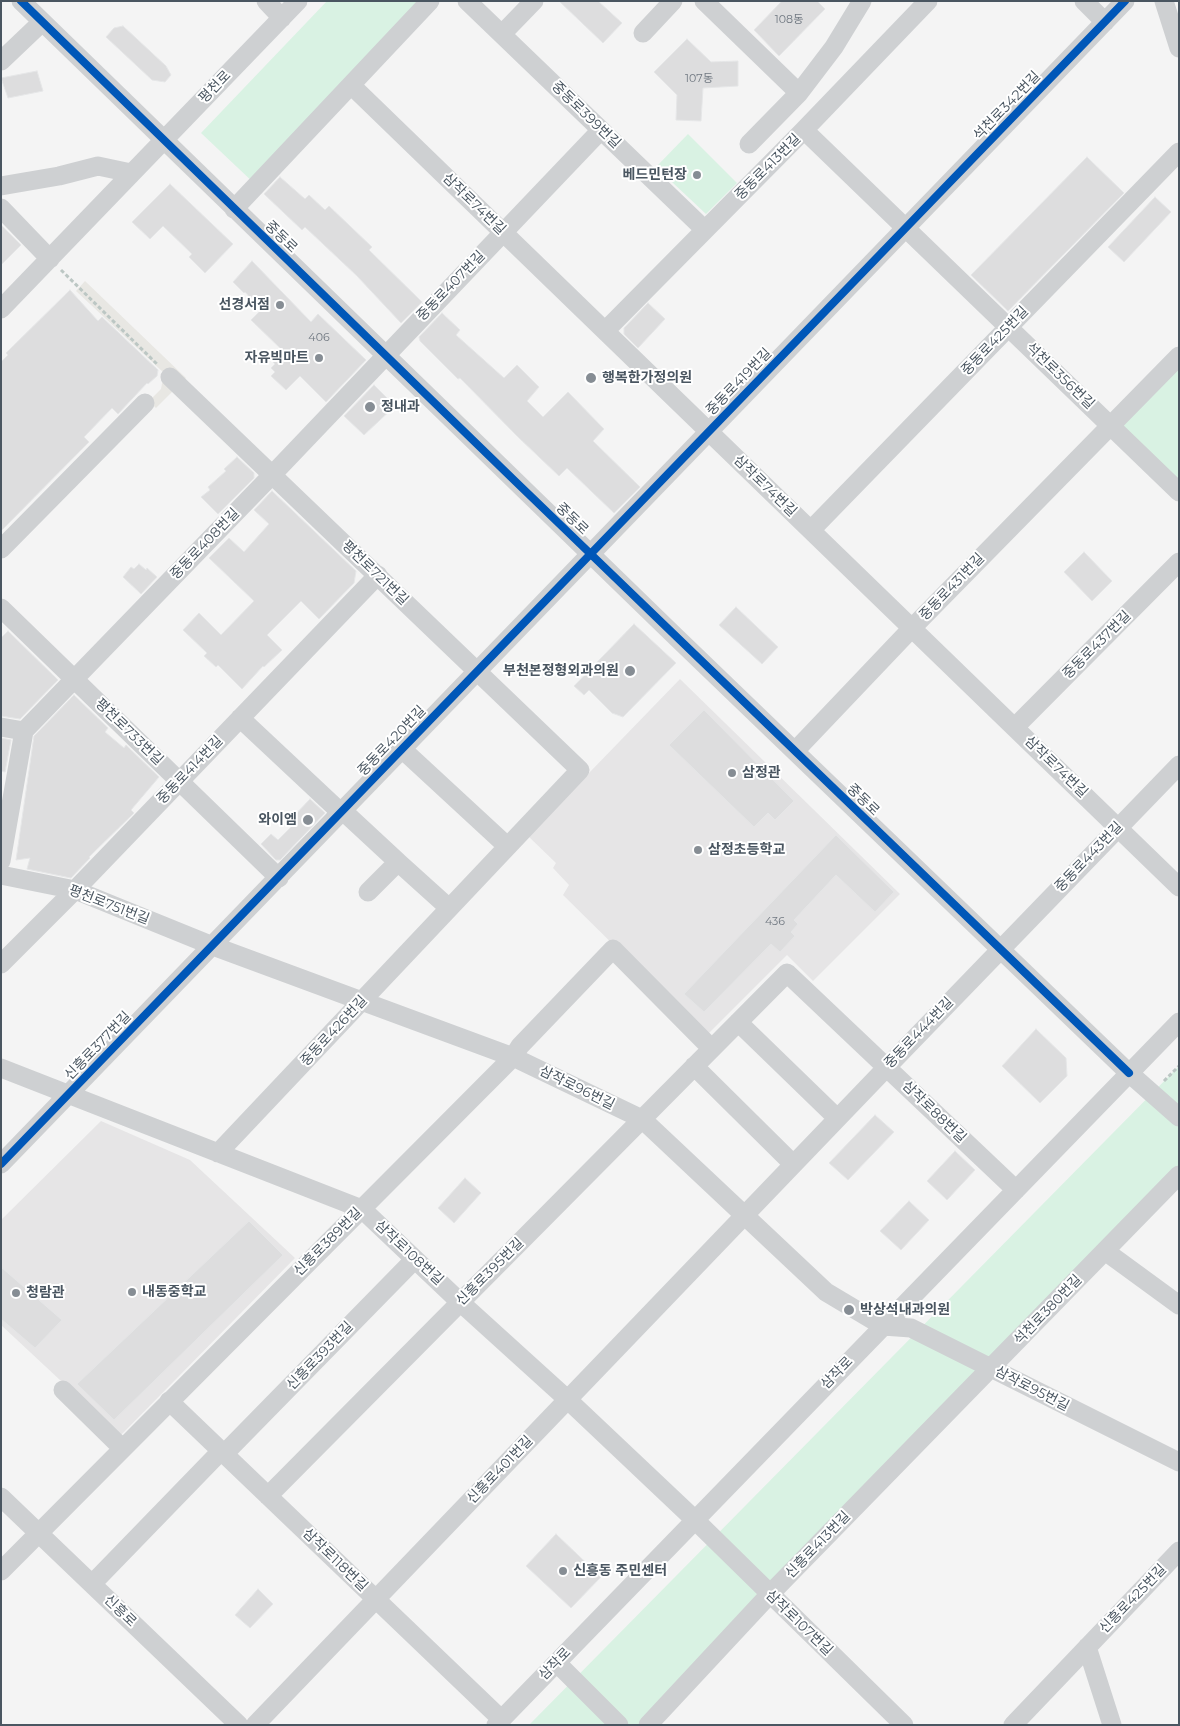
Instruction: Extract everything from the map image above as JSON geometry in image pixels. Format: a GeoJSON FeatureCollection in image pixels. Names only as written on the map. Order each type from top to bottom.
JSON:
{"type":"FeatureCollection","features":[{"type":"Feature","properties":{"kind":"street","name":"중동로"},"geometry":{"type":"LineString","coordinates":[[21,1],[590,554],[1129,1073],[1179,1117]]}},
{"type":"Feature","properties":{"kind":"street"},"geometry":{"type":"LineString","coordinates":[[266,1],[282,18]]}},
{"type":"Feature","properties":{"kind":"street","name":"평천로"},"geometry":{"type":"LineString","coordinates":[[1,309],[298,1]]}},
{"type":"Feature","properties":{"kind":"street"},"geometry":{"type":"LineString","coordinates":[[234,209],[430,1]]}},
{"type":"Feature","properties":{"kind":"street","name":"중동로399번길"},"geometry":{"type":"LineString","coordinates":[[467,1],[706,230]]}},
{"type":"Feature","properties":{"kind":"street"},"geometry":{"type":"LineString","coordinates":[[502,34],[534,1]]}},
{"type":"Feature","properties":{"kind":"street"},"geometry":{"type":"LineString","coordinates":[[642,33],[673,1]]}},
{"type":"Feature","properties":{"kind":"street"},"geometry":{"type":"LineString","coordinates":[[704,1],[799,93]]}},
{"type":"Feature","properties":{"kind":"street"},"geometry":{"type":"LineString","coordinates":[[749,144],[799,93],[834,47],[862,1]]}},
{"type":"Feature","properties":{"kind":"street","name":"중동로413번길"},"geometry":{"type":"LineString","coordinates":[[605,331],[804,130],[928,1]]}},
{"type":"Feature","properties":{"kind":"street"},"geometry":{"type":"LineString","coordinates":[[1084,1],[1105,22]]}},
{"type":"Feature","properties":{"kind":"street","name":"석천로342번길"},"geometry":{"type":"LineString","coordinates":[[906,228],[1126,1]]}},
{"type":"Feature","properties":{"kind":"street"},"geometry":{"type":"LineString","coordinates":[[1164,1],[1179,48]]}},
{"type":"Feature","properties":{"kind":"street"},"geometry":{"type":"LineString","coordinates":[[1,61],[42,22]]}},
{"type":"Feature","properties":{"kind":"street","name":"삼작로74번길"},"geometry":{"type":"LineString","coordinates":[[351,85],[1179,887]]}},
{"type":"Feature","properties":{"kind":"street","name":"중동로407번길"},"geometry":{"type":"LineString","coordinates":[[385,355],[601,130]]}},
{"type":"Feature","properties":{"kind":"street"},"geometry":{"type":"LineString","coordinates":[[804,130],[1009,327]]}},
{"type":"Feature","properties":{"kind":"street","name":"중동로425번길"},"geometry":{"type":"LineString","coordinates":[[811,530],[1179,152]]}},
{"type":"Feature","properties":{"kind":"street"},"geometry":{"type":"LineString","coordinates":[[1,186],[59,176],[98,166],[131,173]]}},
{"type":"Feature","properties":{"kind":"street"},"geometry":{"type":"LineString","coordinates":[[1,208],[50,259]]}},
{"type":"Feature","properties":{"kind":"street","name":"중동로419번길"},"geometry":{"type":"LineString","coordinates":[[590,554],[906,228]]}},
{"type":"Feature","properties":{"kind":"street","name":"석천로356번길"},"geometry":{"type":"LineString","coordinates":[[1009,327],[1179,492]]}},
{"type":"Feature","properties":{"kind":"street","name":"중동로408번길"},"geometry":{"type":"LineString","coordinates":[[24,731],[272,475],[385,355]]}},
{"type":"Feature","properties":{"kind":"street"},"geometry":{"type":"LineString","coordinates":[[1111,425],[1179,356]]}},
{"type":"Feature","properties":{"kind":"street","name":"평천로721번길"},"geometry":{"type":"LineString","coordinates":[[170,377],[580,770]]}},
{"type":"Feature","properties":{"kind":"street"},"geometry":{"type":"LineString","coordinates":[[1,549],[145,403]]}},
{"type":"Feature","properties":{"kind":"street","name":"중동로431번길"},"geometry":{"type":"LineString","coordinates":[[795,751],[912,628],[1111,425]]}},
{"type":"Feature","properties":{"kind":"street","name":"중동로420번길"},"geometry":{"type":"LineString","coordinates":[[213,946],[590,554]]}},
{"type":"Feature","properties":{"kind":"street","name":"중동로437번길"},"geometry":{"type":"LineString","coordinates":[[1015,728],[1179,562]]}},
{"type":"Feature","properties":{"kind":"street","name":"중동로414번길"},"geometry":{"type":"LineString","coordinates":[[1,964],[75,890],[378,575]]}},
{"type":"Feature","properties":{"kind":"street","name":"평천로733번길"},"geometry":{"type":"LineString","coordinates":[[1,608],[279,878]]}},
{"type":"Feature","properties":{"kind":"street"},"geometry":{"type":"LineString","coordinates":[[240,718],[335,808],[343,811],[449,908]]}},
{"type":"Feature","properties":{"kind":"street"},"geometry":{"type":"LineString","coordinates":[[1,727],[24,731],[1,861]]}},
{"type":"Feature","properties":{"kind":"street","name":"중동로420번길"},"geometry":{"type":"LineString","coordinates":[[402,749],[508,846]]}},
{"type":"Feature","properties":{"kind":"street","name":"중동로443번길"},"geometry":{"type":"LineString","coordinates":[[1000,949],[1179,766]]}},
{"type":"Feature","properties":{"kind":"street","name":"중동로426번길"},"geometry":{"type":"LineString","coordinates":[[218,1153],[580,770]]}},
{"type":"Feature","properties":{"kind":"street"},"geometry":{"type":"LineString","coordinates":[[368,892],[394,858]]}},
{"type":"Feature","properties":{"kind":"street","name":"평천로751번길"},"geometry":{"type":"LineString","coordinates":[[1,875],[75,890],[213,946]]}},
{"type":"Feature","properties":{"kind":"street","name":"삼작로96번길"},"geometry":{"type":"LineString","coordinates":[[213,946],[513,1057],[642,1119],[826,1292],[883,1326]]}},
{"type":"Feature","properties":{"kind":"street","name":"신흥로377번길"},"geometry":{"type":"LineString","coordinates":[[1,1164],[213,946]]}},
{"type":"Feature","properties":{"kind":"street","name":"신흥로389번길"},"geometry":{"type":"LineString","coordinates":[[1,1571],[513,1057],[520,1046],[613,949],[711,1048]]}},
{"type":"Feature","properties":{"kind":"street","name":"중동로444번길"},"geometry":{"type":"LineString","coordinates":[[744,1215],[1000,949]]}},
{"type":"Feature","properties":{"kind":"street","name":"삼작로88번길"},"geometry":{"type":"LineString","coordinates":[[787,973],[1016,1190]]}},
{"type":"Feature","properties":{"kind":"street","name":"신흥로395번길"},"geometry":{"type":"LineString","coordinates":[[268,1496],[787,973]]}},
{"type":"Feature","properties":{"kind":"street"},"geometry":{"type":"LineString","coordinates":[[738,1022],[837,1118]]}},
{"type":"Feature","properties":{"kind":"street","name":"삼작로"},"geometry":{"type":"LineString","coordinates":[[498,1722],[1179,1022]]}},
{"type":"Feature","properties":{"kind":"street"},"geometry":{"type":"LineString","coordinates":[[694,1066],[793,1164]]}},
{"type":"Feature","properties":{"kind":"street","name":"삼작로108번길"},"geometry":{"type":"LineString","coordinates":[[1,1068],[362,1208],[460,1302],[567,1399],[695,1520]]}},
{"type":"Feature","properties":{"kind":"street","name":"석천로380번길"},"geometry":{"type":"LineString","coordinates":[[991,1369],[1179,1175]]}},
{"type":"Feature","properties":{"kind":"street","name":"신흥로401번길"},"geometry":{"type":"LineString","coordinates":[[255,1725],[744,1215]]}},
{"type":"Feature","properties":{"kind":"street"},"geometry":{"type":"LineString","coordinates":[[1105,1251],[1179,1305]]}},
{"type":"Feature","properties":{"kind":"street","name":"신흥로393번길"},"geometry":{"type":"LineString","coordinates":[[92,1584],[415,1259]]}},
{"type":"Feature","properties":{"kind":"street","name":"삼작로95번길"},"geometry":{"type":"LineString","coordinates":[[883,1326],[911,1328],[1179,1462]]}},
{"type":"Feature","properties":{"kind":"street","name":"신흥로413번길"},"geometry":{"type":"LineString","coordinates":[[653,1723],[770,1594],[991,1369]]}},
{"type":"Feature","properties":{"kind":"street"},"geometry":{"type":"LineString","coordinates":[[63,1390],[122,1448]]}},
{"type":"Feature","properties":{"kind":"street","name":"삼작로118번길"},"geometry":{"type":"LineString","coordinates":[[169,1401],[376,1599],[498,1722]]}},
{"type":"Feature","properties":{"kind":"street","name":"신흥로"},"geometry":{"type":"LineString","coordinates":[[1,1497],[239,1725]]}},
{"type":"Feature","properties":{"kind":"street","name":"삼작로107번길"},"geometry":{"type":"LineString","coordinates":[[695,1520],[904,1725]]}},
{"type":"Feature","properties":{"kind":"street","name":"신흥로425번길"},"geometry":{"type":"LineString","coordinates":[[1013,1725],[1179,1551]]}},
{"type":"Feature","properties":{"kind":"street"},"geometry":{"type":"LineString","coordinates":[[1087,1647],[1112,1725]]}},
{"type":"Feature","properties":{"kind":"street"},"geometry":{"type":"LineString","coordinates":[[557,1663],[619,1725]]}},
{"type":"Feature","properties":{"kind":"path"},"geometry":{"type":"LineString","coordinates":[[50,259],[170,377]]}},
{"type":"Feature","properties":{"kind":"path"},"geometry":{"type":"LineString","coordinates":[[1152,1093],[1179,1066]]}},
{"type":"Feature","properties":{"kind":"shaded area"},"geometry":{"type":"Polygon","coordinates":[[[85,281],[186,378],[156,408],[149,401],[161,389],[164,373],[76,291],[85,281]]]}},
{"type":"Feature","properties":{"kind":"shaded area","name":"삼정초등학교"},"geometry":{"type":"Polygon","coordinates":[[[680,679],[900,894],[813,981],[787,955],[706,1036],[563,895],[569,885],[553,868],[556,863],[528,836],[680,679]]]}},
{"type":"Feature","properties":{"kind":"shaded area","name":"내동중학교"},"geometry":{"type":"Polygon","coordinates":[[[101,1121],[190,1160],[295,1258],[120,1436],[1,1325],[1,1220],[101,1121]]]}},
{"type":"Feature","properties":{"kind":"green space"},"geometry":{"type":"Polygon","coordinates":[[[327,1],[430,1],[256,185],[201,133],[327,1]]]}},
{"type":"Feature","properties":{"kind":"green space","name":"베드민턴장"},"geometry":{"type":"Polygon","coordinates":[[[688,134],[737,183],[706,214],[656,167],[688,134]]]}},
{"type":"Feature","properties":{"kind":"green space"},"geometry":{"type":"Polygon","coordinates":[[[1179,356],[1179,492],[1111,425],[1179,356]]]}},
{"type":"Feature","properties":{"kind":"green space"},"geometry":{"type":"Polygon","coordinates":[[[1179,1066],[1179,1175],[648,1725],[529,1725],[1179,1066]]]}},
{"type":"Feature","properties":{"kind":"building"},"geometry":{"type":"Polygon","coordinates":[[[559,1],[598,1],[622,23],[603,43],[559,1]]]}},
{"type":"Feature","properties":{"kind":"building"},"geometry":{"type":"Polygon","coordinates":[[[782,1],[817,1],[825,9],[779,56],[754,30],[782,1]]]}},
{"type":"Feature","properties":{"kind":"building"},"geometry":{"type":"Polygon","coordinates":[[[123,26],[166,66],[171,75],[165,82],[152,80],[106,37],[114,28],[123,26]]]}},
{"type":"Feature","properties":{"kind":"building"},"geometry":{"type":"Polygon","coordinates":[[[687,39],[711,62],[738,61],[738,86],[703,88],[701,121],[676,120],[677,95],[654,72],[687,39]]]}},
{"type":"Feature","properties":{"kind":"building"},"geometry":{"type":"Polygon","coordinates":[[[37,71],[43,91],[8,98],[1,78],[37,71]]]}},
{"type":"Feature","properties":{"kind":"building"},"geometry":{"type":"Polygon","coordinates":[[[1087,157],[1124,193],[1008,311],[971,275],[1087,157]]]}},
{"type":"Feature","properties":{"kind":"building"},"geometry":{"type":"Polygon","coordinates":[[[280,177],[305,199],[309,195],[325,210],[329,206],[372,247],[369,250],[422,302],[401,323],[357,276],[305,227],[302,230],[264,194],[280,177]]]}},
{"type":"Feature","properties":{"kind":"building"},"geometry":{"type":"Polygon","coordinates":[[[170,184],[233,244],[205,273],[189,257],[192,254],[163,226],[150,239],[132,222],[170,184]]]}},
{"type":"Feature","properties":{"kind":"building"},"geometry":{"type":"Polygon","coordinates":[[[1155,197],[1171,212],[1124,262],[1108,247],[1155,197]]]}},
{"type":"Feature","properties":{"kind":"building"},"geometry":{"type":"Polygon","coordinates":[[[1,225],[21,245],[1,265],[1,225]]]}},
{"type":"Feature","properties":{"kind":"building"},"geometry":{"type":"Polygon","coordinates":[[[252,261],[311,322],[318,314],[366,360],[326,402],[300,376],[286,390],[271,376],[275,372],[271,368],[275,364],[273,362],[283,351],[251,320],[261,310],[233,282],[252,261]]]}},
{"type":"Feature","properties":{"kind":"building"},"geometry":{"type":"Polygon","coordinates":[[[70,290],[98,321],[102,317],[158,370],[157,376],[147,383],[118,414],[112,408],[84,437],[89,442],[1,531],[1,362],[8,355],[6,353],[70,290]]]}},
{"type":"Feature","properties":{"kind":"building"},"geometry":{"type":"Polygon","coordinates":[[[648,303],[665,319],[638,348],[624,334],[624,328],[648,303]]]}},
{"type":"Feature","properties":{"kind":"building"},"geometry":{"type":"Polygon","coordinates":[[[442,313],[460,330],[456,335],[504,378],[517,365],[539,387],[527,401],[543,417],[568,392],[604,429],[593,441],[640,487],[614,513],[567,468],[559,476],[420,341],[419,337],[442,313]]]}},
{"type":"Feature","properties":{"kind":"building"},"geometry":{"type":"Polygon","coordinates":[[[374,385],[395,406],[364,435],[344,416],[374,385]]]}},
{"type":"Feature","properties":{"kind":"building"},"geometry":{"type":"Polygon","coordinates":[[[237,457],[254,473],[254,478],[218,514],[201,497],[210,490],[208,487],[226,471],[224,469],[237,457]]]}},
{"type":"Feature","properties":{"kind":"building"},"geometry":{"type":"Polygon","coordinates":[[[272,491],[356,571],[354,583],[319,619],[301,601],[267,635],[282,650],[263,666],[242,689],[218,665],[216,667],[204,656],[207,653],[183,630],[199,613],[221,635],[254,601],[209,558],[229,538],[244,552],[269,524],[254,510],[272,491]]]}},
{"type":"Feature","properties":{"kind":"building"},"geometry":{"type":"Polygon","coordinates":[[[1084,552],[1112,581],[1092,601],[1064,572],[1084,552]]]}},
{"type":"Feature","properties":{"kind":"building"},"geometry":{"type":"Polygon","coordinates":[[[139,564],[157,577],[141,594],[123,577],[131,567],[134,569],[139,564]]]}},
{"type":"Feature","properties":{"kind":"building"},"geometry":{"type":"Polygon","coordinates":[[[736,607],[778,647],[762,664],[719,625],[736,607]]]}},
{"type":"Feature","properties":{"kind":"building"},"geometry":{"type":"Polygon","coordinates":[[[634,624],[676,663],[623,717],[612,713],[589,690],[584,695],[574,686],[634,624]]]}},
{"type":"Feature","properties":{"kind":"building"},"geometry":{"type":"Polygon","coordinates":[[[8,631],[58,680],[20,719],[1,716],[1,638],[8,631]]]}},
{"type":"Feature","properties":{"kind":"building"},"geometry":{"type":"Polygon","coordinates":[[[74,695],[108,728],[105,732],[124,748],[126,745],[159,777],[131,810],[134,813],[89,857],[71,878],[27,869],[30,858],[16,860],[34,736],[74,695]]]}},
{"type":"Feature","properties":{"kind":"building","name":"삼정관"},"geometry":{"type":"Polygon","coordinates":[[[704,710],[794,801],[775,820],[768,813],[754,827],[669,745],[704,710]]]}},
{"type":"Feature","properties":{"kind":"building"},"geometry":{"type":"Polygon","coordinates":[[[1,738],[11,740],[5,772],[1,771],[1,738]]]}},
{"type":"Feature","properties":{"kind":"building"},"geometry":{"type":"Polygon","coordinates":[[[310,799],[325,813],[280,860],[276,860],[261,844],[271,834],[278,840],[296,822],[292,818],[310,799]]]}},
{"type":"Feature","properties":{"kind":"building"},"geometry":{"type":"Polygon","coordinates":[[[836,835],[894,892],[875,912],[836,875],[794,920],[798,924],[791,932],[795,936],[780,952],[771,944],[704,1012],[684,994],[836,835]]]}},
{"type":"Feature","properties":{"kind":"building"},"geometry":{"type":"Polygon","coordinates":[[[1036,1029],[1066,1058],[1067,1076],[1040,1103],[1002,1066],[1036,1029]]]}},
{"type":"Feature","properties":{"kind":"building"},"geometry":{"type":"Polygon","coordinates":[[[875,1115],[894,1132],[848,1180],[829,1163],[875,1115]]]}},
{"type":"Feature","properties":{"kind":"building"},"geometry":{"type":"Polygon","coordinates":[[[955,1151],[975,1170],[947,1200],[927,1181],[955,1151]]]}},
{"type":"Feature","properties":{"kind":"building"},"geometry":{"type":"Polygon","coordinates":[[[465,1178],[481,1193],[454,1223],[438,1208],[465,1178]]]}},
{"type":"Feature","properties":{"kind":"building"},"geometry":{"type":"Polygon","coordinates":[[[909,1201],[929,1220],[901,1250],[880,1231],[909,1201]]]}},
{"type":"Feature","properties":{"kind":"building"},"geometry":{"type":"Polygon","coordinates":[[[249,1221],[283,1255],[114,1420],[77,1384],[249,1221]]]}},
{"type":"Feature","properties":{"kind":"building","name":"청람관"},"geometry":{"type":"Polygon","coordinates":[[[1,1267],[62,1320],[35,1348],[1,1319],[1,1267]]]}},
{"type":"Feature","properties":{"kind":"building","name":"신흥동 주민센터"},"geometry":{"type":"Polygon","coordinates":[[[556,1534],[601,1577],[571,1608],[526,1566],[556,1534]]]}},
{"type":"Feature","properties":{"kind":"building"},"geometry":{"type":"Polygon","coordinates":[[[258,1589],[273,1604],[250,1628],[235,1615],[258,1589]]]}},
{"type":"Feature","properties":{"kind":"cycle path"},"geometry":{"type":"LineString","coordinates":[[21,1],[1129,1073]]}},
{"type":"Feature","properties":{"kind":"cycle path"},"geometry":{"type":"LineString","coordinates":[[1,1164],[1125,1]]}},
{"type":"Feature","properties":{"kind":"place","name":"베드민턴장"},"geometry":{"type":"Point","coordinates":[697,175]}},
{"type":"Feature","properties":{"kind":"place","name":"선경서점"},"geometry":{"type":"Point","coordinates":[280,305]}},
{"type":"Feature","properties":{"kind":"place","name":"자유빅마트"},"geometry":{"type":"Point","coordinates":[319,358]}},
{"type":"Feature","properties":{"kind":"place","name":"행복한가정의원"},"geometry":{"type":"Point","coordinates":[591,378]}},
{"type":"Feature","properties":{"kind":"place","name":"정내과"},"geometry":{"type":"Point","coordinates":[370,407]}},
{"type":"Feature","properties":{"kind":"place","name":"부천본정형외과의원"},"geometry":{"type":"Point","coordinates":[630,671]}},
{"type":"Feature","properties":{"kind":"place","name":"삼정관"},"geometry":{"type":"Point","coordinates":[732,773]}},
{"type":"Feature","properties":{"kind":"place","name":"와이엠"},"geometry":{"type":"Point","coordinates":[308,820]}},
{"type":"Feature","properties":{"kind":"place","name":"삼정초등학교"},"geometry":{"type":"Point","coordinates":[698,850]}},
{"type":"Feature","properties":{"kind":"place","name":"내동중학교"},"geometry":{"type":"Point","coordinates":[132,1292]}},
{"type":"Feature","properties":{"kind":"place","name":"청람관"},"geometry":{"type":"Point","coordinates":[16,1293]}},
{"type":"Feature","properties":{"kind":"place","name":"박상석내과의원"},"geometry":{"type":"Point","coordinates":[849,1310]}},
{"type":"Feature","properties":{"kind":"place","name":"신흥동 주민센터"},"geometry":{"type":"Point","coordinates":[563,1571]}}]}
